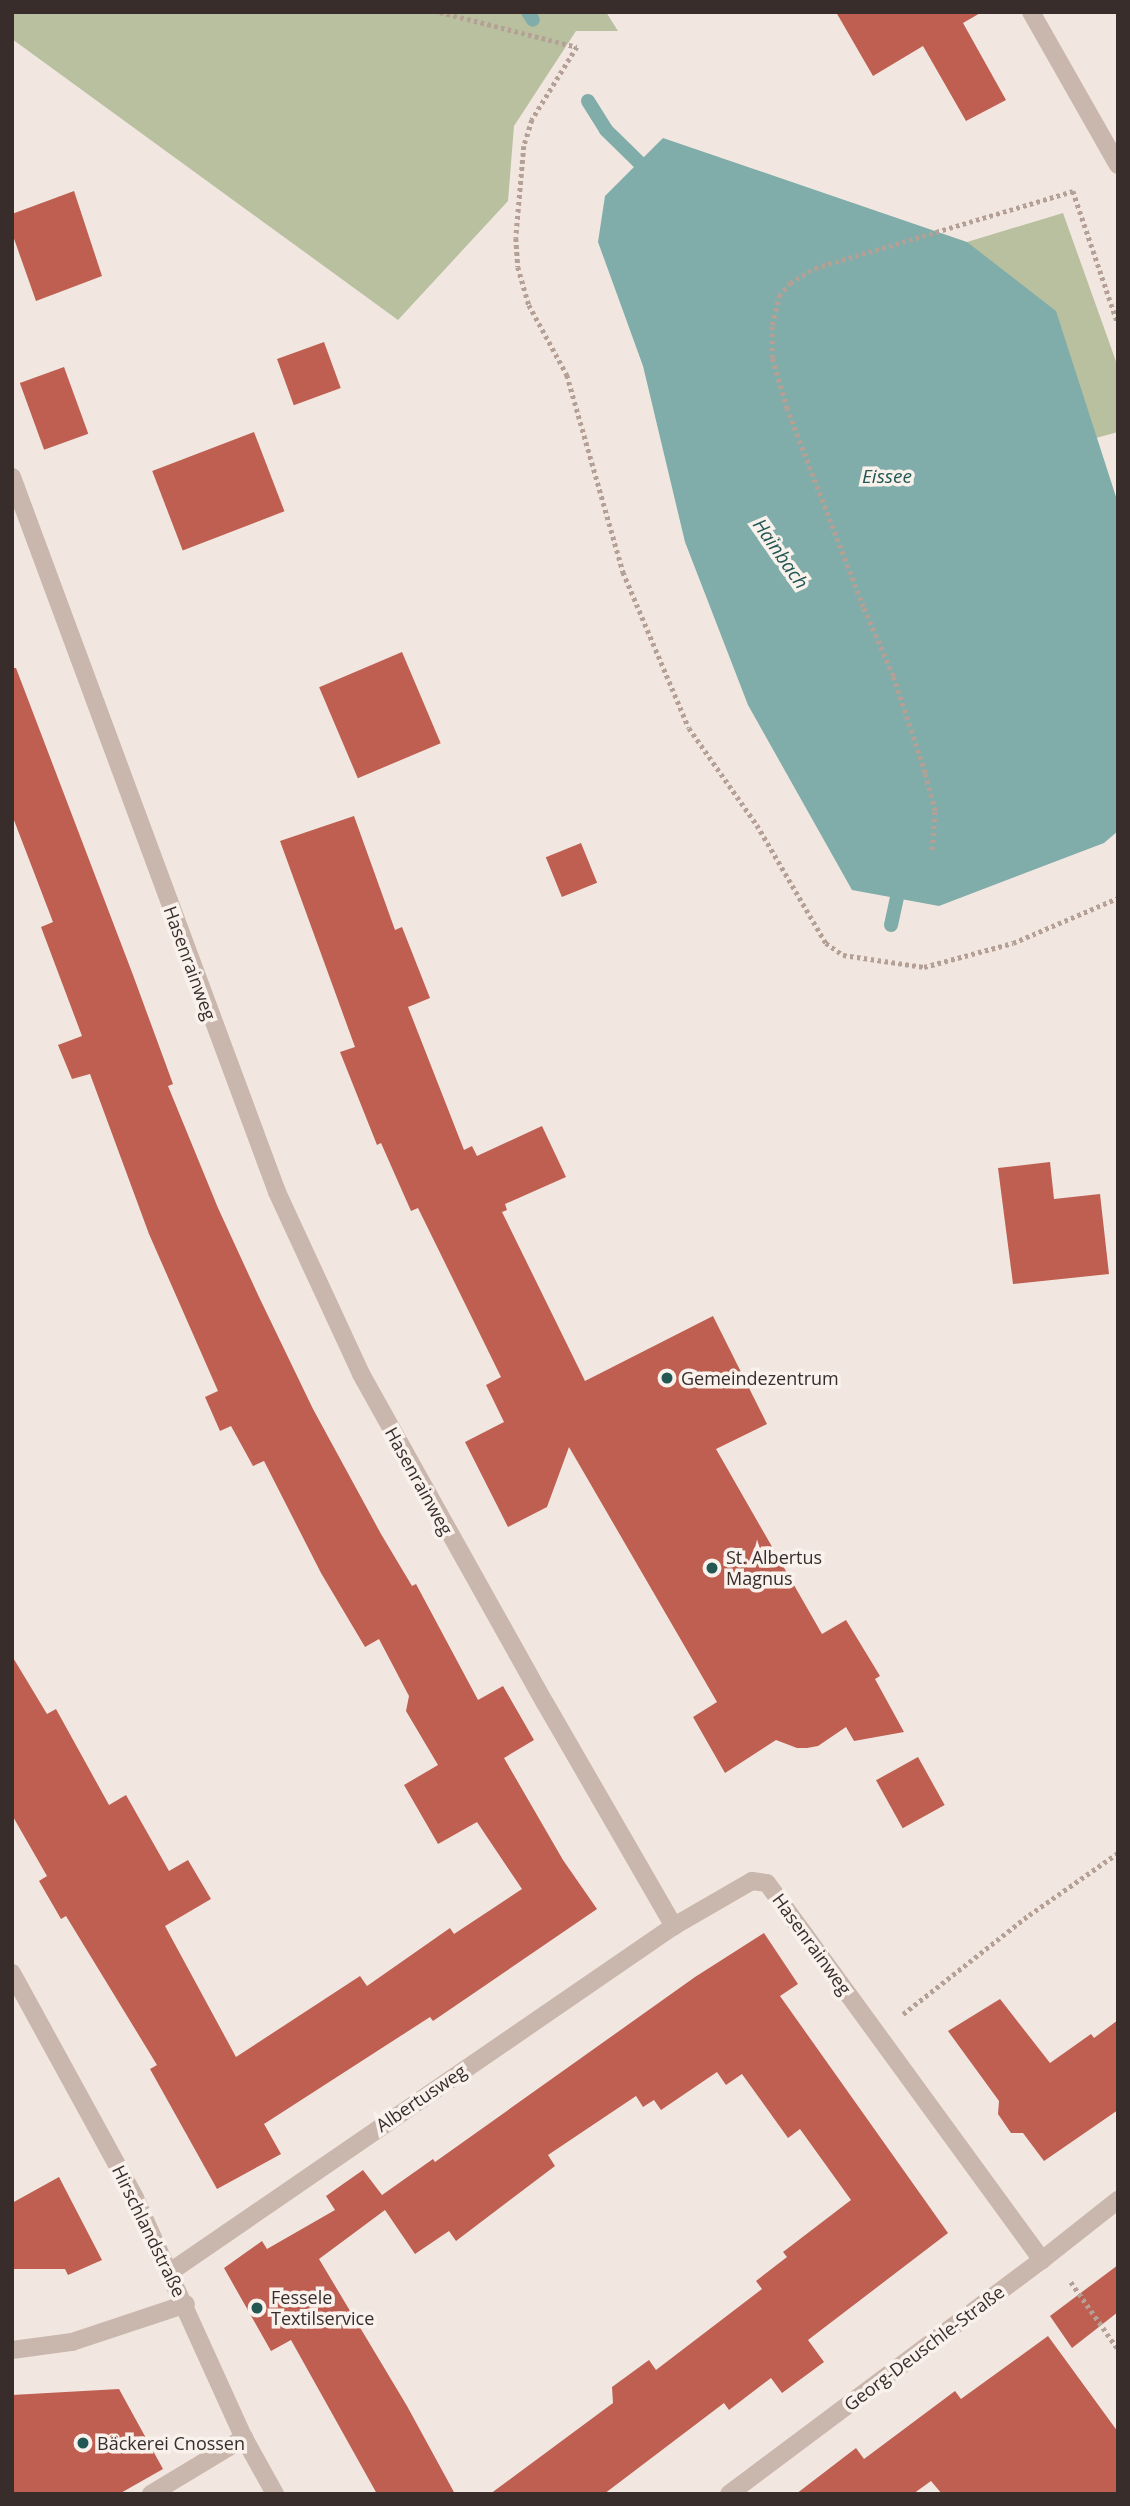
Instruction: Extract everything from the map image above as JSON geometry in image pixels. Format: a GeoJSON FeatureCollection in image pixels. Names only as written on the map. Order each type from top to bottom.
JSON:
{"type":"FeatureCollection","features":[{"type":"Feature","properties":{"kind":"street"},"geometry":{"type":"LineString","coordinates":[[1031,12],[1118,165]]}},
{"type":"Feature","properties":{"kind":"street","name":"Hasenrainweg"},"geometry":{"type":"LineString","coordinates":[[12,477],[20,523],[277,1192],[318,1285],[360,1374],[419,1481],[674,1926],[733,1889],[752,1881],[767,1883],[1042,2260]]}},
{"type":"Feature","properties":{"kind":"street","name":"Albertusweg"},"geometry":{"type":"LineString","coordinates":[[170,2272],[674,1926]]}},
{"type":"Feature","properties":{"kind":"street","name":"Hirschlandstraße"},"geometry":{"type":"LineString","coordinates":[[12,1973],[135,2198],[186,2304],[244,2438],[275,2494]]}},
{"type":"Feature","properties":{"kind":"street","name":"Georg-Deuschle-Straße"},"geometry":{"type":"LineString","coordinates":[[729,2494],[1118,2200]]}},
{"type":"Feature","properties":{"kind":"street"},"geometry":{"type":"LineString","coordinates":[[12,2350],[72,2342],[186,2304]]}},
{"type":"Feature","properties":{"kind":"street"},"geometry":{"type":"LineString","coordinates":[[151,2494],[244,2438]]}},
{"type":"Feature","properties":{"kind":"path"},"geometry":{"type":"LineString","coordinates":[[440,12],[576,47],[532,120],[524,146],[516,238],[518,267],[529,305],[567,375],[623,572],[688,728],[757,825],[826,943],[843,955],[924,967],[1013,943],[1118,898]]}},
{"type":"Feature","properties":{"kind":"path"},"geometry":{"type":"LineString","coordinates":[[932,850],[935,811],[925,773],[893,676],[863,607],[787,409],[772,358],[772,325],[779,296],[790,283],[815,268],[1073,191],[1118,324]]}},
{"type":"Feature","properties":{"kind":"path"},"geometry":{"type":"LineString","coordinates":[[877,2034],[1029,1915],[1118,1853]]}},
{"type":"Feature","properties":{"kind":"path"},"geometry":{"type":"LineString","coordinates":[[1042,2260],[1070,2281],[1118,2349]]}},
{"type":"Feature","properties":{"kind":"green space"},"geometry":{"type":"Polygon","coordinates":[[[12,12],[606,12],[618,31],[576,31],[514,126],[508,201],[398,320],[12,39],[12,12]]]}},
{"type":"Feature","properties":{"kind":"green space"},"geometry":{"type":"Polygon","coordinates":[[[1063,213],[1118,367],[1118,432],[894,493],[967,242],[1063,213]]]}},
{"type":"Feature","properties":{"kind":"water","name":"Eissee"},"geometry":{"type":"Polygon","coordinates":[[[663,138],[967,242],[1056,311],[1118,503],[1118,831],[1104,843],[939,906],[852,890],[748,705],[685,542],[643,366],[598,242],[605,196],[663,138]]]}},
{"type":"Feature","properties":{"kind":"building"},"geometry":{"type":"Polygon","coordinates":[[[836,12],[982,12],[963,23],[1006,100],[966,121],[923,46],[873,76],[836,12]]]}},
{"type":"Feature","properties":{"kind":"building"},"geometry":{"type":"Polygon","coordinates":[[[74,191],[102,276],[36,301],[12,233],[12,214],[74,191]]]}},
{"type":"Feature","properties":{"kind":"building"},"geometry":{"type":"Polygon","coordinates":[[[324,342],[341,388],[294,405],[277,359],[324,342]]]}},
{"type":"Feature","properties":{"kind":"building"},"geometry":{"type":"Polygon","coordinates":[[[64,367],[88,434],[44,450],[20,383],[64,367]]]}},
{"type":"Feature","properties":{"kind":"building"},"geometry":{"type":"Polygon","coordinates":[[[254,432],[284,511],[183,550],[152,471],[254,432]]]}},
{"type":"Feature","properties":{"kind":"building"},"geometry":{"type":"Polygon","coordinates":[[[402,652],[441,743],[358,778],[319,687],[402,652]]]}},
{"type":"Feature","properties":{"kind":"building"},"geometry":{"type":"Polygon","coordinates":[[[12,668],[16,668],[133,975],[173,1084],[168,1086],[218,1208],[259,1297],[313,1409],[381,1534],[412,1586],[416,1584],[478,1700],[503,1686],[534,1740],[504,1758],[563,1860],[597,1909],[433,2021],[430,2017],[264,2124],[281,2154],[217,2189],[150,2069],[157,2065],[66,1916],[61,1919],[39,1881],[47,1876],[12,1815],[12,1656],[47,1714],[56,1709],[109,1805],[126,1795],[169,1871],[188,1860],[211,1899],[165,1926],[236,2057],[360,1976],[367,1986],[450,1928],[454,1934],[522,1889],[477,1822],[438,1844],[404,1785],[438,1765],[406,1711],[409,1696],[379,1639],[365,1647],[321,1573],[264,1461],[253,1466],[231,1426],[220,1431],[205,1397],[218,1391],[149,1234],[90,1074],[72,1079],[58,1045],[82,1036],[41,927],[53,922],[12,815],[12,668]]]}},
{"type":"Feature","properties":{"kind":"building"},"geometry":{"type":"Polygon","coordinates":[[[354,816],[395,930],[402,927],[430,998],[408,1007],[464,1150],[472,1146],[477,1156],[542,1126],[566,1177],[505,1204],[507,1210],[502,1212],[585,1381],[713,1316],[767,1424],[716,1449],[822,1634],[846,1620],[880,1676],[875,1679],[904,1732],[854,1741],[846,1727],[818,1746],[807,1748],[797,1748],[776,1740],[725,1773],[693,1717],[717,1702],[569,1447],[547,1507],[508,1527],[465,1442],[504,1422],[486,1385],[501,1377],[418,1208],[411,1211],[381,1143],[377,1145],[340,1052],[355,1047],[280,841],[354,816]]]}},
{"type":"Feature","properties":{"kind":"building"},"geometry":{"type":"Polygon","coordinates":[[[581,843],[597,883],[562,897],[546,857],[581,843]]]}},
{"type":"Feature","properties":{"kind":"building"},"geometry":{"type":"Polygon","coordinates":[[[1050,1162],[1054,1199],[1100,1194],[1109,1274],[1013,1284],[998,1168],[1050,1162]]]}},
{"type":"Feature","properties":{"kind":"building"},"geometry":{"type":"Polygon","coordinates":[[[918,1757],[945,1805],[903,1828],[876,1780],[918,1757]]]}},
{"type":"Feature","properties":{"kind":"building"},"geometry":{"type":"Polygon","coordinates":[[[764,1933],[798,1984],[780,1996],[948,2233],[808,2340],[824,2362],[782,2393],[771,2378],[729,2410],[724,2403],[604,2494],[490,2494],[613,2403],[612,2387],[649,2360],[656,2370],[762,2289],[756,2281],[787,2257],[783,2252],[851,2200],[800,2129],[788,2138],[742,2074],[726,2085],[717,2072],[661,2110],[654,2100],[643,2107],[636,2096],[548,2155],[555,2166],[456,2241],[449,2231],[415,2254],[385,2210],[319,2259],[407,2406],[455,2494],[377,2494],[291,2340],[271,2351],[224,2268],[262,2241],[267,2249],[335,2210],[326,2196],[363,2170],[382,2195],[433,2159],[435,2162],[695,1977],[764,1933]]]}},
{"type":"Feature","properties":{"kind":"building"},"geometry":{"type":"Polygon","coordinates":[[[1000,1999],[1050,2063],[1091,2034],[1094,2038],[1118,2020],[1118,2110],[1044,2161],[1023,2133],[1011,2133],[998,2114],[999,2101],[948,2031],[1000,1999]]]}},
{"type":"Feature","properties":{"kind":"building"},"geometry":{"type":"Polygon","coordinates":[[[59,2177],[102,2260],[68,2275],[65,2269],[12,2269],[12,2203],[59,2177]]]}},
{"type":"Feature","properties":{"kind":"building"},"geometry":{"type":"Polygon","coordinates":[[[1118,2265],[1118,2312],[1072,2348],[1050,2316],[1118,2265]]]}},
{"type":"Feature","properties":{"kind":"building"},"geometry":{"type":"Polygon","coordinates":[[[1048,2336],[1118,2432],[1118,2494],[942,2494],[931,2481],[913,2494],[796,2494],[856,2448],[864,2459],[955,2391],[961,2399],[1048,2336]]]}},
{"type":"Feature","properties":{"kind":"building","name":"Bäckerei Cnossen"},"geometry":{"type":"Polygon","coordinates":[[[119,2389],[163,2469],[119,2494],[12,2494],[12,2395],[119,2389]]]}},
{"type":"Feature","properties":{"kind":"waterway","name":"Hainbach"},"geometry":{"type":"LineString","coordinates":[[528,12],[533,20]]}},
{"type":"Feature","properties":{"kind":"waterway","name":"Hainbach"},"geometry":{"type":"LineString","coordinates":[[588,101],[606,130],[651,174]]}},
{"type":"Feature","properties":{"kind":"waterway","name":"Hainbach"},"geometry":{"type":"LineString","coordinates":[[891,925],[901,879]]}},
{"type":"Feature","properties":{"kind":"place","name":"Gemeindezentrum"},"geometry":{"type":"Point","coordinates":[667,1378]}},
{"type":"Feature","properties":{"kind":"place","name":"St. Albertus Magnus"},"geometry":{"type":"Point","coordinates":[712,1568]}},
{"type":"Feature","properties":{"kind":"place","name":"Fessele Textilservice"},"geometry":{"type":"Point","coordinates":[257,2308]}},
{"type":"Feature","properties":{"kind":"place","name":"Bäckerei Cnossen"},"geometry":{"type":"Point","coordinates":[83,2443]}}]}
